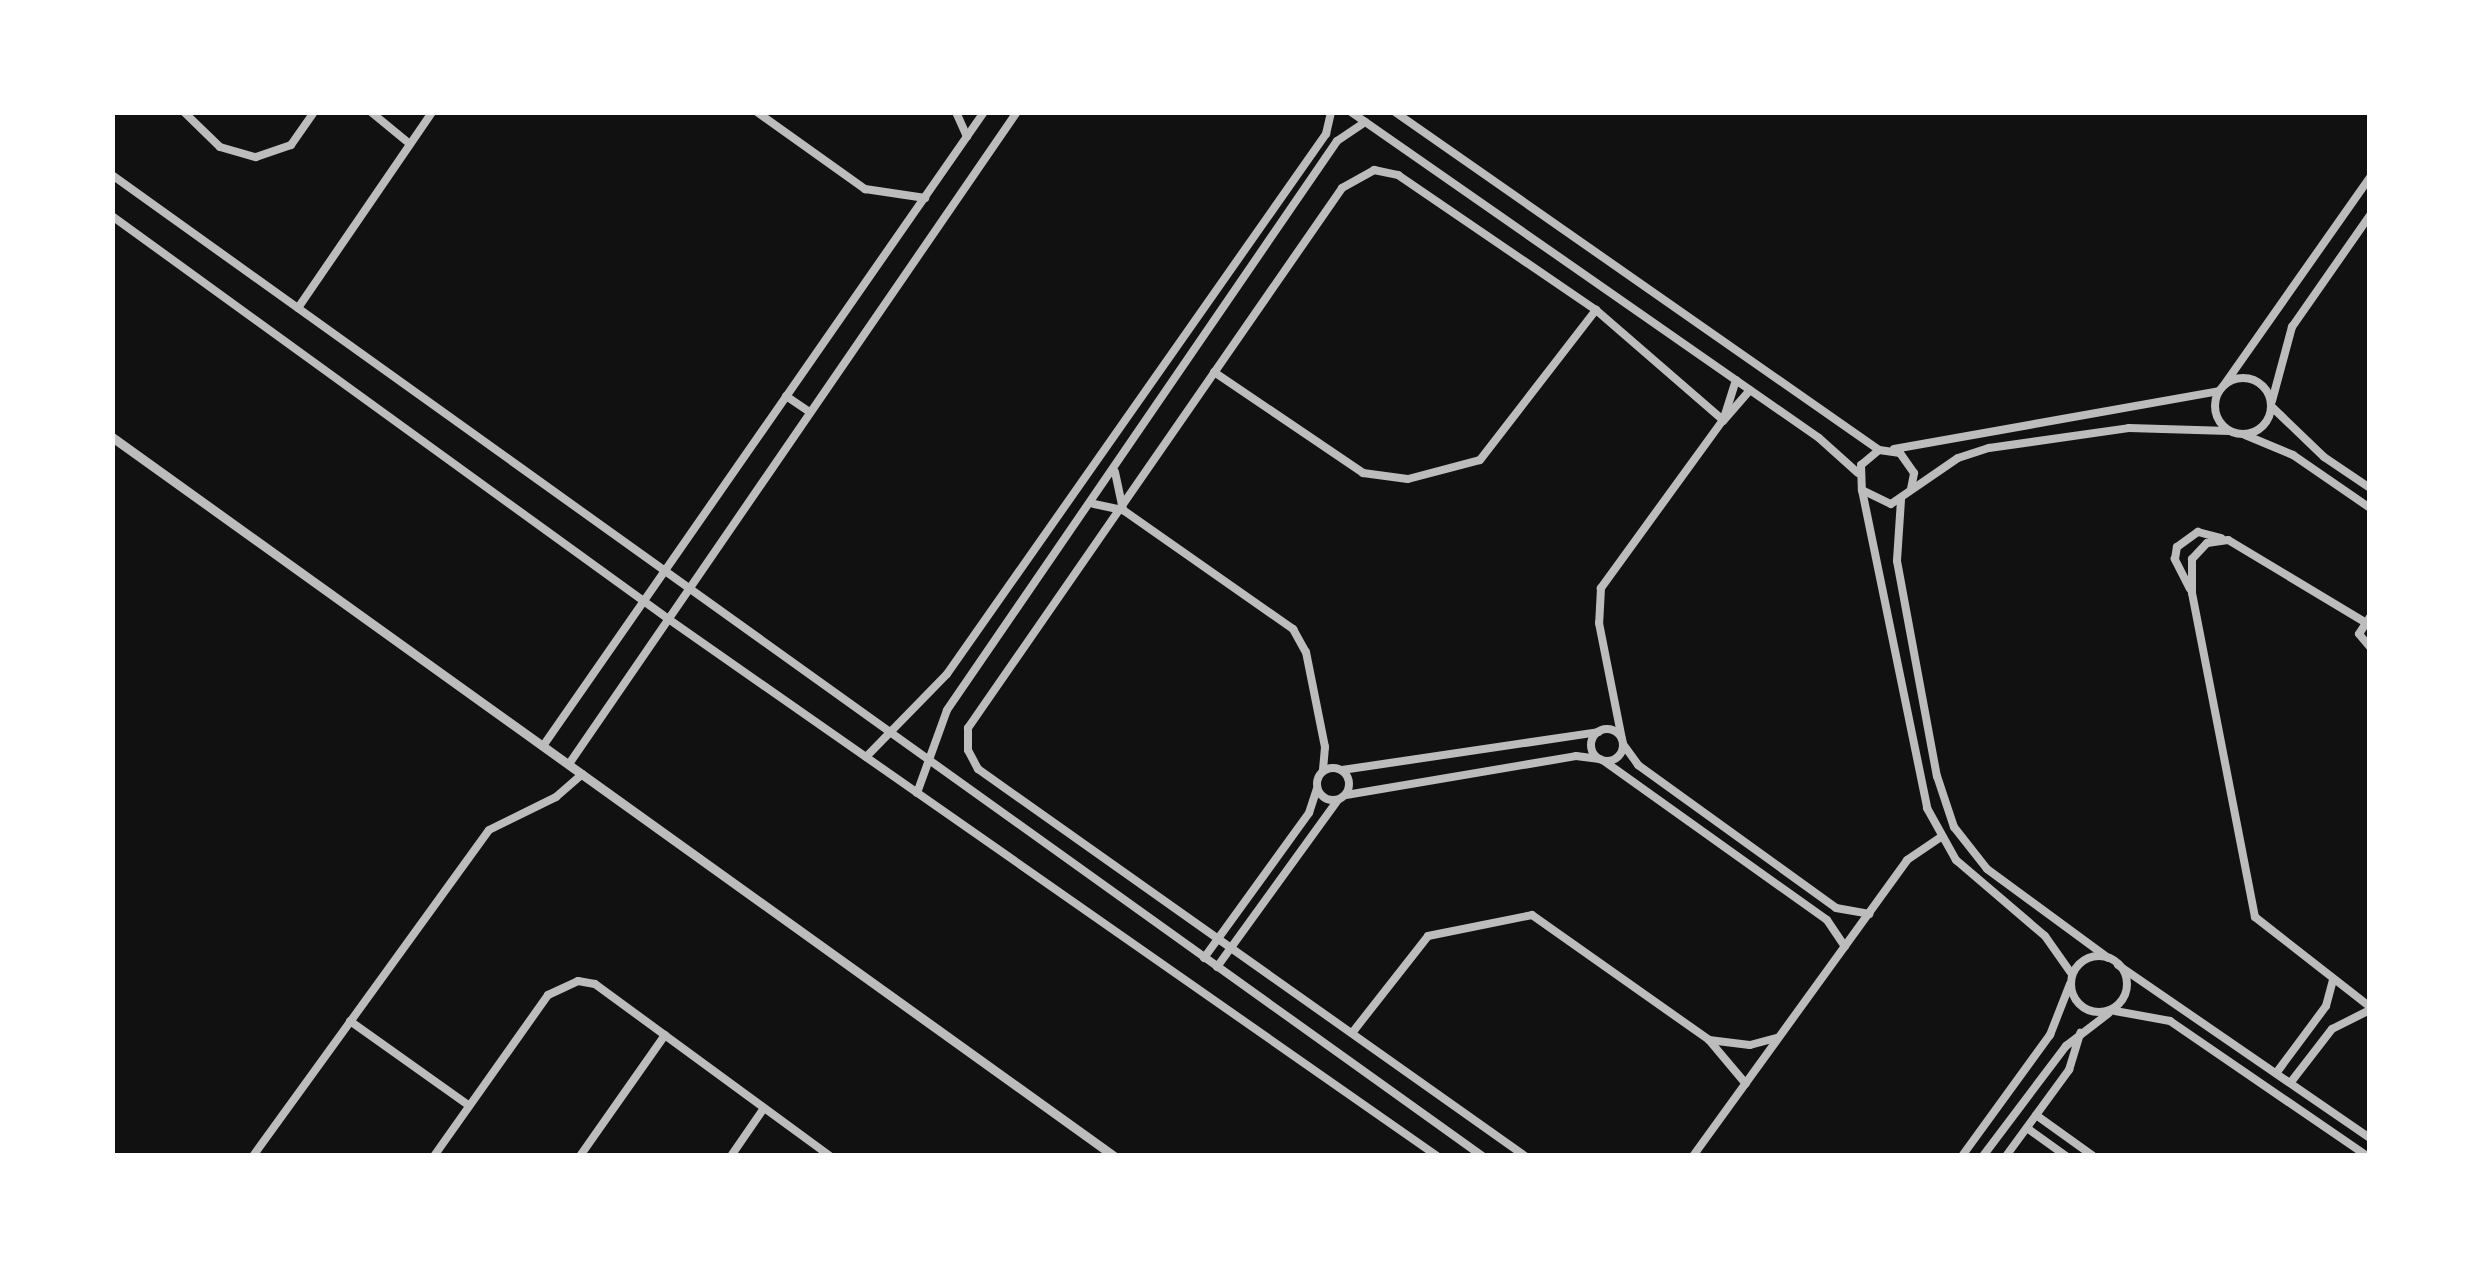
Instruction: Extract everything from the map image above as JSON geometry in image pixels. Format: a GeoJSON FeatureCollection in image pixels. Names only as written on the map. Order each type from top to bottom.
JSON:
{"type":"FeatureCollection","features":[{"type":"Feature","properties":{"kind":"street"},"geometry":{"type":"LineString","coordinates":[[184,112],[220,147],[256,157],[291,145],[314,112]]}},
{"type":"Feature","properties":{"kind":"street"},"geometry":{"type":"LineString","coordinates":[[371,112],[410,144]]}},
{"type":"Feature","properties":{"kind":"street"},"geometry":{"type":"LineString","coordinates":[[298,308],[432,112]]}},
{"type":"Feature","properties":{"kind":"street"},"geometry":{"type":"LineString","coordinates":[[757,112],[866,189],[925,198]]}},
{"type":"Feature","properties":{"kind":"street"},"geometry":{"type":"LineString","coordinates":[[956,112],[967,137]]}},
{"type":"Feature","properties":{"kind":"street"},"geometry":{"type":"LineString","coordinates":[[543,746],[984,112]]}},
{"type":"Feature","properties":{"kind":"street"},"geometry":{"type":"LineString","coordinates":[[569,764],[1017,112]]}},
{"type":"Feature","properties":{"kind":"street"},"geometry":{"type":"LineString","coordinates":[[866,758],[939,684],[1326,134],[1331,112]]}},
{"type":"Feature","properties":{"kind":"street"},"geometry":{"type":"LineString","coordinates":[[1351,112],[1736,380],[1858,473],[1920,781],[1941,837],[1978,881],[2055,947],[2071,973]]}},
{"type":"Feature","properties":{"kind":"street"},"geometry":{"type":"LineString","coordinates":[[1395,112],[1879,450],[2222,388],[2235,379],[2258,382],[2272,404],[2324,457],[2370,488]]}},
{"type":"Feature","properties":{"kind":"street"},"geometry":{"type":"LineString","coordinates":[[917,793],[947,710],[1148,425],[1337,141],[1365,122]]}},
{"type":"Feature","properties":{"kind":"street"},"geometry":{"type":"LineString","coordinates":[[1326,134],[1337,141]]}},
{"type":"Feature","properties":{"kind":"street"},"geometry":{"type":"LineString","coordinates":[[1525,1156],[978,770],[968,750],[972,718],[1124,510],[1342,188],[1374,170],[1398,175],[1596,310],[1723,421]]}},
{"type":"Feature","properties":{"kind":"street"},"geometry":{"type":"LineString","coordinates":[[112,175],[662,574],[1482,1156]]}},
{"type":"Feature","properties":{"kind":"street"},"geometry":{"type":"LineString","coordinates":[[2229,431],[2217,417],[2222,388],[2370,177]]}},
{"type":"Feature","properties":{"kind":"street"},"geometry":{"type":"LineString","coordinates":[[2245,435],[2261,429],[2272,404],[2292,327],[2370,215]]}},
{"type":"Feature","properties":{"kind":"street"},"geometry":{"type":"LineString","coordinates":[[112,216],[667,618],[1437,1156]]}},
{"type":"Feature","properties":{"kind":"street"},"geometry":{"type":"LineString","coordinates":[[1214,372],[1363,473],[1408,480],[1480,460],[1596,310]]}},
{"type":"Feature","properties":{"kind":"street"},"geometry":{"type":"LineString","coordinates":[[1723,421],[1736,380]]}},
{"type":"Feature","properties":{"kind":"street"},"geometry":{"type":"LineString","coordinates":[[1317,789],[1342,797],[1576,756],[1602,760],[1620,755],[1622,742],[1599,623],[1600,588],[1750,390]]}},
{"type":"Feature","properties":{"kind":"street"},"geometry":{"type":"LineString","coordinates":[[786,396],[810,412]]}},
{"type":"Feature","properties":{"kind":"street"},"geometry":{"type":"LineString","coordinates":[[1132,412],[1148,425]]}},
{"type":"Feature","properties":{"kind":"street"},"geometry":{"type":"LineString","coordinates":[[1862,490],[1879,504],[1901,500],[1958,458],[1989,448],[2128,428],[2229,431],[2293,454],[2370,508]]}},
{"type":"Feature","properties":{"kind":"street"},"geometry":{"type":"LineString","coordinates":[[112,437],[1114,1156]]}},
{"type":"Feature","properties":{"kind":"street"},"geometry":{"type":"LineString","coordinates":[[1858,473],[1879,450]]}},
{"type":"Feature","properties":{"kind":"street"},"geometry":{"type":"LineString","coordinates":[[1892,450],[1912,465],[1911,489]]}},
{"type":"Feature","properties":{"kind":"street"},"geometry":{"type":"LineString","coordinates":[[1115,472],[1124,510]]}},
{"type":"Feature","properties":{"kind":"street"},"geometry":{"type":"LineString","coordinates":[[1901,500],[1897,561],[1936,776],[1954,827],[1986,869],[2370,1138]]}},
{"type":"Feature","properties":{"kind":"street"},"geometry":{"type":"LineString","coordinates":[[1093,504],[1124,510],[1294,629],[1306,652],[1325,747],[1323,770],[1309,814],[1204,958]]}},
{"type":"Feature","properties":{"kind":"street"},"geometry":{"type":"LineString","coordinates":[[2291,1082],[2332,1029],[2370,1009],[2255,917],[2192,593],[2175,559],[2178,547],[2198,532],[2228,540],[2366,619],[2359,634],[2370,647]]}},
{"type":"Feature","properties":{"kind":"street"},"geometry":{"type":"LineString","coordinates":[[2192,593],[2198,549],[2228,540]]}},
{"type":"Feature","properties":{"kind":"street"},"geometry":{"type":"LineString","coordinates":[[1614,709],[1591,746],[1602,760],[1827,920],[1846,947]]}},
{"type":"Feature","properties":{"kind":"street"},"geometry":{"type":"LineString","coordinates":[[1323,770],[1600,731],[1622,742],[1638,764],[1836,908],[1869,914]]}},
{"type":"Feature","properties":{"kind":"street"},"geometry":{"type":"LineString","coordinates":[[1216,967],[1342,797],[1349,782],[1325,747]]}},
{"type":"Feature","properties":{"kind":"street"},"geometry":{"type":"LineString","coordinates":[[253,1156],[489,830],[556,798],[582,774]]}},
{"type":"Feature","properties":{"kind":"street"},"geometry":{"type":"LineString","coordinates":[[1693,1156],[1914,852],[1941,837]]}},
{"type":"Feature","properties":{"kind":"street"},"geometry":{"type":"LineString","coordinates":[[1352,1032],[1428,936],[1523,915],[1548,922],[1709,1040],[1746,1084]]}},
{"type":"Feature","properties":{"kind":"street"},"geometry":{"type":"LineString","coordinates":[[1962,1156],[2050,1035],[2071,973],[2082,958],[2108,958]]}},
{"type":"Feature","properties":{"kind":"street"},"geometry":{"type":"LineString","coordinates":[[1982,1156],[2080,1032],[2112,1012],[2126,994],[2118,965]]}},
{"type":"Feature","properties":{"kind":"street"},"geometry":{"type":"LineString","coordinates":[[2276,1072],[2326,1006],[2333,980]]}},
{"type":"Feature","properties":{"kind":"street"},"geometry":{"type":"LineString","coordinates":[[434,1156],[562,985],[595,984],[830,1156]]}},
{"type":"Feature","properties":{"kind":"street"},"geometry":{"type":"LineString","coordinates":[[2070,984],[2084,1006],[2170,1021],[2366,1156]]}},
{"type":"Feature","properties":{"kind":"street"},"geometry":{"type":"LineString","coordinates":[[350,1021],[468,1106]]}},
{"type":"Feature","properties":{"kind":"street"},"geometry":{"type":"LineString","coordinates":[[2006,1156],[2069,1070],[2080,1032]]}},
{"type":"Feature","properties":{"kind":"street"},"geometry":{"type":"LineString","coordinates":[[580,1156],[664,1035]]}},
{"type":"Feature","properties":{"kind":"street"},"geometry":{"type":"LineString","coordinates":[[1709,1040],[1750,1045],[1777,1038]]}},
{"type":"Feature","properties":{"kind":"street"},"geometry":{"type":"LineString","coordinates":[[731,1156],[764,1108]]}},
{"type":"Feature","properties":{"kind":"street"},"geometry":{"type":"LineString","coordinates":[[2036,1115],[2094,1156]]}},
{"type":"Feature","properties":{"kind":"street"},"geometry":{"type":"LineString","coordinates":[[2026,1128],[2066,1156]]}}]}
